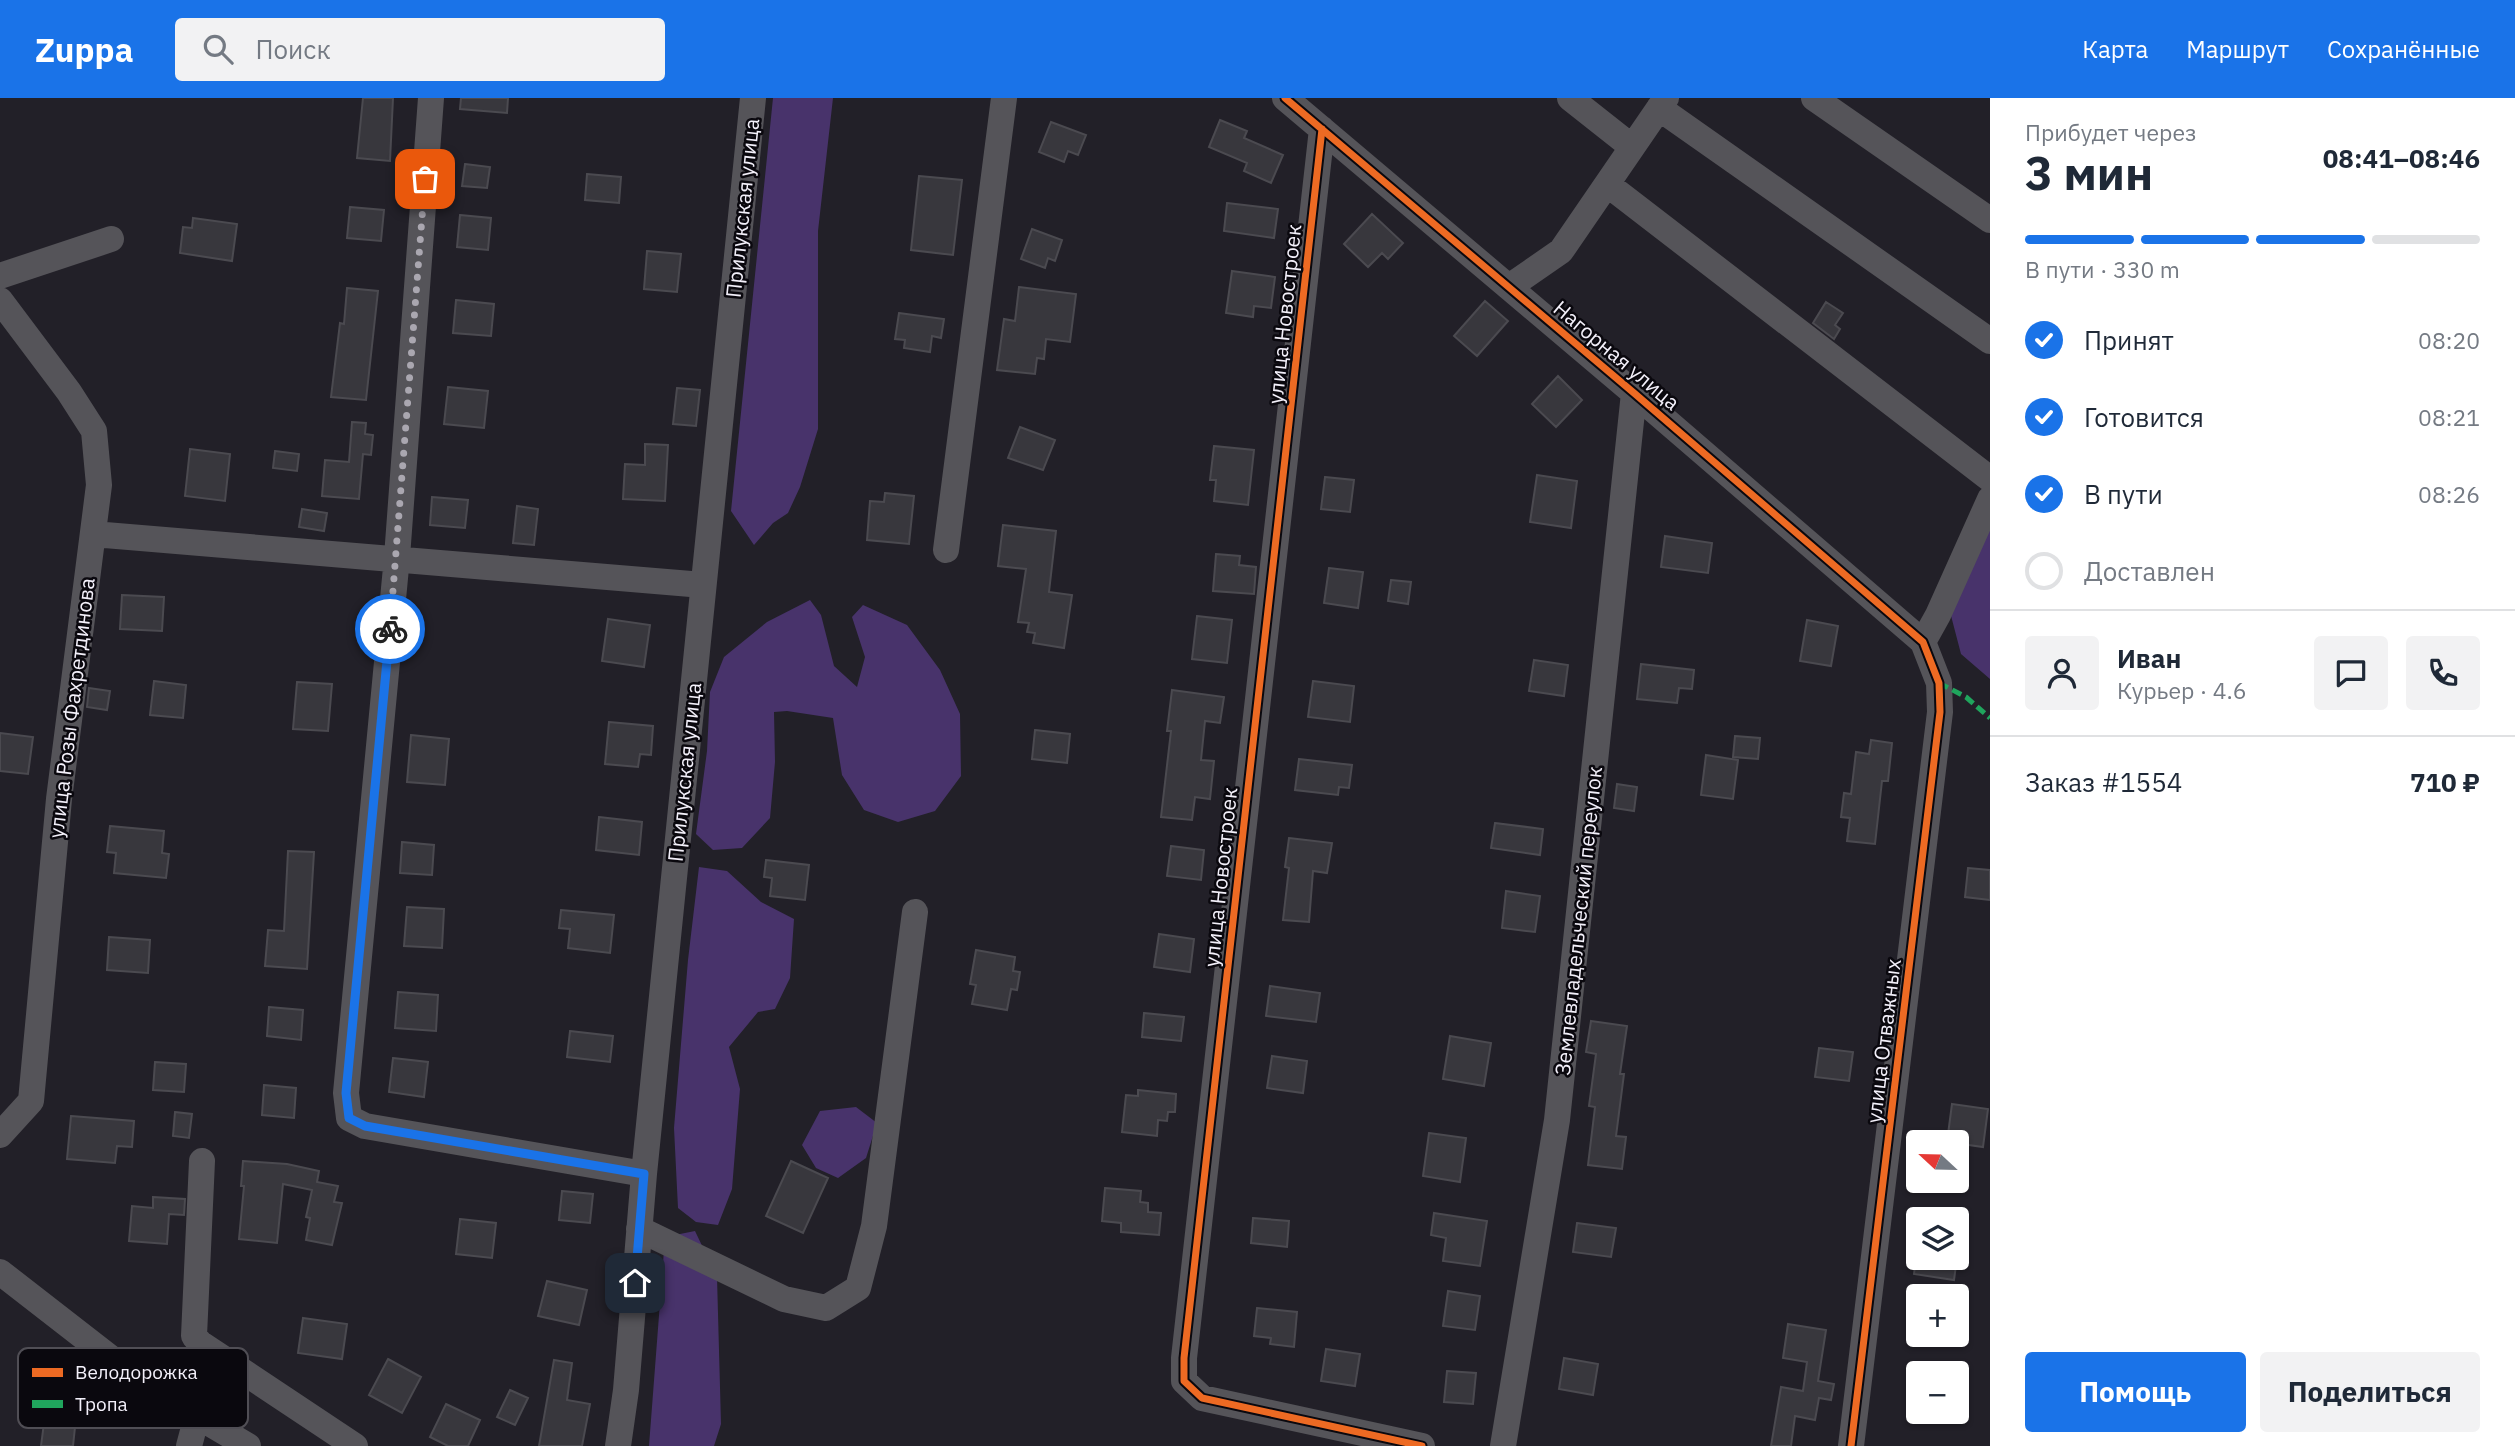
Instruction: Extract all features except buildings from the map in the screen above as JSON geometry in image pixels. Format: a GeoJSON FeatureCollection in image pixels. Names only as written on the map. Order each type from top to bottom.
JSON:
{"type":"FeatureCollection","features":[{"type":"Feature","properties":{"kind":"street"},"geometry":{"type":"LineString","coordinates":[[431,98],[396,559],[346,1093],[349,1118],[365,1126],[644,1174]]}},
{"type":"Feature","properties":{"kind":"street","name":"Прилукская улица"},"geometry":{"type":"LineString","coordinates":[[618,1446],[626,1390],[644,1174],[753,98]]}},
{"type":"Feature","properties":{"kind":"street"},"geometry":{"type":"LineString","coordinates":[[946,550],[1004,98]]}},
{"type":"Feature","properties":{"kind":"street","name":"Нагорная улица"},"geometry":{"type":"LineString","coordinates":[[1285,98],[1923,642]]}},
{"type":"Feature","properties":{"kind":"street"},"geometry":{"type":"LineString","coordinates":[[1570,98],[1632,147]]}},
{"type":"Feature","properties":{"kind":"street"},"geometry":{"type":"LineString","coordinates":[[1814,98],[1990,220]]}},
{"type":"Feature","properties":{"kind":"street"},"geometry":{"type":"LineString","coordinates":[[1509,287],[1561,251],[1663,103],[1990,341]]}},
{"type":"Feature","properties":{"kind":"street","name":"улица Новостроек"},"geometry":{"type":"LineString","coordinates":[[1322,129],[1184,1358],[1184,1381],[1202,1398],[1422,1446]]}},
{"type":"Feature","properties":{"kind":"street"},"geometry":{"type":"LineString","coordinates":[[1607,184],[1990,479]]}},
{"type":"Feature","properties":{"kind":"street"},"geometry":{"type":"LineString","coordinates":[[0,276],[111,239]]}},
{"type":"Feature","properties":{"kind":"street","name":"улица Розы Фахретдинова"},"geometry":{"type":"LineString","coordinates":[[0,300],[69,392],[94,431],[99,485],[59,799],[31,1101],[0,1135]]}},
{"type":"Feature","properties":{"kind":"street","name":"Землевладельческий переулок"},"geometry":{"type":"LineString","coordinates":[[1503,1446],[1557,1120],[1634,393]]}},
{"type":"Feature","properties":{"kind":"street"},"geometry":{"type":"LineString","coordinates":[[1923,642],[1938,615],[1990,499]]}},
{"type":"Feature","properties":{"kind":"street"},"geometry":{"type":"LineString","coordinates":[[93,534],[703,585]]}},
{"type":"Feature","properties":{"kind":"street","name":"улица Отважных"},"geometry":{"type":"LineString","coordinates":[[1851,1446],[1940,712],[1939,682],[1923,642]]}},
{"type":"Feature","properties":{"kind":"street"},"geometry":{"type":"LineString","coordinates":[[639,1229],[784,1299],[826,1308],[858,1288],[874,1227],[915,912]]}},
{"type":"Feature","properties":{"kind":"street"},"geometry":{"type":"LineString","coordinates":[[202,1161],[194,1336],[208,1348]]}},
{"type":"Feature","properties":{"kind":"street"},"geometry":{"type":"LineString","coordinates":[[0,1272],[98,1348]]}},
{"type":"Feature","properties":{"kind":"street"},"geometry":{"type":"LineString","coordinates":[[248,1375],[355,1446]]}},
{"type":"Feature","properties":{"kind":"street"},"geometry":{"type":"LineString","coordinates":[[189,1446],[194,1428]]}},
{"type":"Feature","properties":{"kind":"street"},"geometry":{"type":"LineString","coordinates":[[217,1428],[248,1446]]}},
{"type":"Feature","properties":{"kind":"shaded area"},"geometry":{"type":"Polygon","coordinates":[[[773,98],[833,98],[818,231],[818,429],[800,487],[788,513],[773,523],[754,545],[731,511],[773,98]]]}},
{"type":"Feature","properties":{"kind":"shaded area"},"geometry":{"type":"Polygon","coordinates":[[[1990,512],[1990,679],[1961,654],[1949,608],[1990,512]]]}},
{"type":"Feature","properties":{"kind":"shaded area"},"geometry":{"type":"Polygon","coordinates":[[[810,600],[821,615],[834,666],[857,687],[865,657],[852,617],[863,605],[907,625],[940,670],[960,714],[961,776],[935,811],[898,822],[864,810],[842,775],[833,718],[787,711],[774,712],[775,762],[770,818],[742,848],[713,850],[696,834],[707,751],[710,692],[724,657],[767,622],[810,600]]]}},
{"type":"Feature","properties":{"kind":"shaded area"},"geometry":{"type":"Polygon","coordinates":[[[699,867],[727,871],[761,902],[794,919],[790,978],[775,1009],[758,1012],[729,1047],[740,1089],[732,1189],[718,1225],[696,1222],[678,1208],[674,1128],[699,867]]]}},
{"type":"Feature","properties":{"kind":"shaded area"},"geometry":{"type":"Polygon","coordinates":[[[856,1107],[877,1123],[866,1158],[838,1178],[816,1168],[802,1145],[820,1111],[856,1107]]]}},
{"type":"Feature","properties":{"kind":"shaded area"},"geometry":{"type":"Polygon","coordinates":[[[695,1231],[717,1277],[721,1424],[714,1446],[649,1446],[665,1237],[695,1231]]]}},
{"type":"Feature","properties":{"kind":"marked path"},"geometry":{"type":"LineString","coordinates":[[1939,683],[1966,697],[1990,718]]}},
{"type":"Feature","properties":{"kind":"cycle path"},"geometry":{"type":"LineString","coordinates":[[1285,98],[1923,642],[1939,683],[1940,712],[1851,1446]]}},
{"type":"Feature","properties":{"kind":"cycle path"},"geometry":{"type":"LineString","coordinates":[[1322,129],[1184,1358],[1184,1381],[1202,1398],[1422,1446]]}},
{"type":"Feature","properties":{"kind":"way so far"},"geometry":{"type":"LineString","coordinates":[[390,629],[425,179]]}},
{"type":"Feature","properties":{"kind":"route"},"geometry":{"type":"LineString","coordinates":[[390,629],[346,1093],[349,1118],[365,1126],[644,1174],[635,1283]]}}]}
